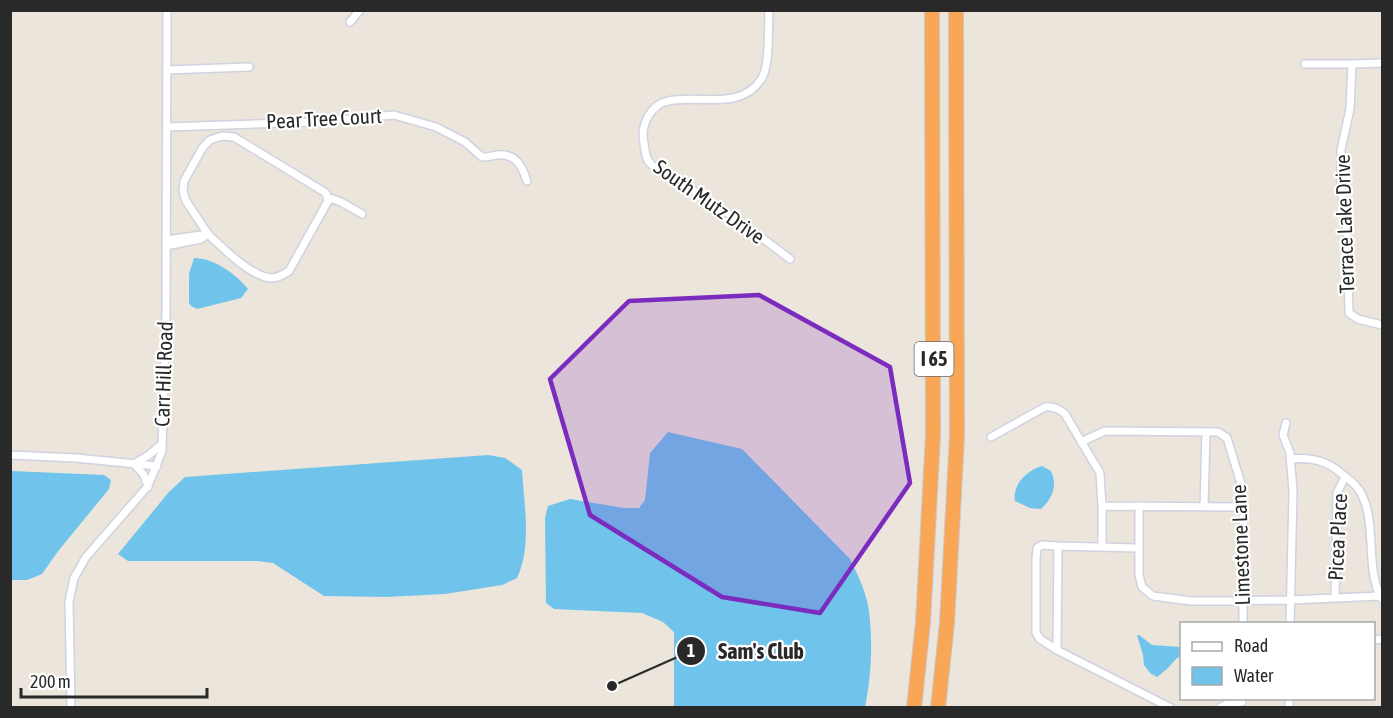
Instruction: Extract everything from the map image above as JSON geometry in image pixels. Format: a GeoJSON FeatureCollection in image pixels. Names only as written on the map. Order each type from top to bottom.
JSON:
{"type":"FeatureCollection","features":[{"type":"Feature","properties":{"kind":"highway","name":"I 65"},"geometry":{"type":"LineString","coordinates":[[914,708],[923,622],[933,435],[932,10]]}},
{"type":"Feature","properties":{"kind":"highway","name":"I 65"},"geometry":{"type":"LineString","coordinates":[[938,708],[947,623],[957,436],[956,10]]}},
{"type":"Feature","properties":{"kind":"street","name":"Carr Hill Road"},"geometry":{"type":"LineString","coordinates":[[71,708],[69,602],[74,578],[86,557],[148,487],[158,466],[162,444],[166,243],[166,10]]}},
{"type":"Feature","properties":{"kind":"street"},"geometry":{"type":"LineString","coordinates":[[350,22],[360,10]]}},
{"type":"Feature","properties":{"kind":"street","name":"South Mutz Drive"},"geometry":{"type":"LineString","coordinates":[[769,10],[766,57],[762,77],[750,91],[720,100],[667,101],[655,107],[646,120],[642,133],[647,160],[652,166],[723,209],[790,259]]}},
{"type":"Feature","properties":{"kind":"street"},"geometry":{"type":"LineString","coordinates":[[1305,64],[1383,63]]}},
{"type":"Feature","properties":{"kind":"street","name":"Terrace Lake Drive"},"geometry":{"type":"LineString","coordinates":[[1352,64],[1350,109],[1341,150],[1341,189],[1347,230],[1349,314],[1358,319],[1383,325]]}},
{"type":"Feature","properties":{"kind":"street"},"geometry":{"type":"LineString","coordinates":[[167,70],[249,67]]}},
{"type":"Feature","properties":{"kind":"street","name":"Pear Tree Court"},"geometry":{"type":"LineString","coordinates":[[167,127],[311,122],[394,115],[436,127],[465,142],[482,157],[505,155],[512,157],[522,166],[527,181]]}},
{"type":"Feature","properties":{"kind":"street"},"geometry":{"type":"LineString","coordinates":[[222,136],[234,137],[312,184],[327,197],[328,201],[289,271],[279,277],[269,278],[235,259],[208,234],[186,201],[183,191],[184,181],[203,147],[210,140],[222,136]]}},
{"type":"Feature","properties":{"kind":"street"},"geometry":{"type":"LineString","coordinates":[[327,197],[362,214]]}},
{"type":"Feature","properties":{"kind":"street"},"geometry":{"type":"LineString","coordinates":[[166,243],[201,239],[208,234]]}},
{"type":"Feature","properties":{"kind":"street"},"geometry":{"type":"LineString","coordinates":[[992,437],[1045,406],[1052,406],[1065,414],[1100,473],[1102,547]]}},
{"type":"Feature","properties":{"kind":"street"},"geometry":{"type":"LineString","coordinates":[[1286,423],[1283,435],[1290,459],[1293,492],[1290,622]]}},
{"type":"Feature","properties":{"kind":"street","name":"Limestone Lane"},"geometry":{"type":"LineString","coordinates":[[1081,442],[1105,431],[1218,432],[1227,438],[1240,480],[1243,507],[1243,622]]}},
{"type":"Feature","properties":{"kind":"street"},"geometry":{"type":"LineString","coordinates":[[1204,507],[1206,432]]}},
{"type":"Feature","properties":{"kind":"street"},"geometry":{"type":"LineString","coordinates":[[134,464],[162,444]]}},
{"type":"Feature","properties":{"kind":"street"},"geometry":{"type":"LineString","coordinates":[[10,454],[158,466]]}},
{"type":"Feature","properties":{"kind":"street"},"geometry":{"type":"LineString","coordinates":[[1139,506],[1139,575],[1142,587],[1153,596],[1191,601],[1382,597],[1374,578],[1368,511],[1358,487],[1334,466],[1318,460],[1290,459]]}},
{"type":"Feature","properties":{"kind":"street"},"geometry":{"type":"LineString","coordinates":[[134,464],[144,475],[148,487]]}},
{"type":"Feature","properties":{"kind":"street","name":"Picea Place"},"geometry":{"type":"LineString","coordinates":[[1335,598],[1337,493],[1345,477]]}},
{"type":"Feature","properties":{"kind":"street"},"geometry":{"type":"LineString","coordinates":[[1102,506],[1243,507]]}},
{"type":"Feature","properties":{"kind":"street"},"geometry":{"type":"LineString","coordinates":[[1138,548],[1042,545],[1037,548],[1036,633],[1040,639],[1057,650],[1171,708]]}},
{"type":"Feature","properties":{"kind":"street"},"geometry":{"type":"LineString","coordinates":[[1057,650],[1058,546]]}},
{"type":"Feature","properties":{"kind":"street"},"geometry":{"type":"LineString","coordinates":[[1219,708],[1228,703],[1242,703]]}},
{"type":"Feature","properties":{"kind":"highlighted area"},"geometry":{"type":"Polygon","coordinates":[[[759,295],[890,367],[910,483],[820,613],[722,597],[590,515],[550,379],[629,301],[759,295]]]}},
{"type":"Feature","properties":{"kind":"water"},"geometry":{"type":"Polygon","coordinates":[[[194,258],[209,261],[224,268],[248,289],[241,298],[197,309],[191,306],[189,303],[189,274],[194,258]]]}},
{"type":"Feature","properties":{"kind":"water"},"geometry":{"type":"Polygon","coordinates":[[[668,432],[742,449],[850,559],[868,605],[870,624],[871,660],[865,707],[674,707],[674,632],[663,622],[642,613],[554,609],[546,603],[545,518],[548,506],[570,499],[624,508],[639,508],[645,500],[650,453],[668,432]]]}},
{"type":"Feature","properties":{"kind":"water"},"geometry":{"type":"Polygon","coordinates":[[[488,455],[505,458],[522,470],[526,539],[522,566],[517,578],[502,585],[445,594],[386,597],[324,596],[273,563],[128,561],[118,554],[168,493],[185,477],[488,455]]]}},
{"type":"Feature","properties":{"kind":"water"},"geometry":{"type":"Polygon","coordinates":[[[1042,466],[1051,471],[1054,482],[1053,492],[1048,501],[1041,509],[1030,508],[1015,501],[1018,484],[1031,471],[1042,466]]]}},
{"type":"Feature","properties":{"kind":"water"},"geometry":{"type":"Polygon","coordinates":[[[11,471],[104,475],[111,480],[109,489],[42,574],[27,580],[11,580],[11,471]]]}},
{"type":"Feature","properties":{"kind":"water"},"geometry":{"type":"Polygon","coordinates":[[[1137,635],[1152,645],[1180,647],[1180,657],[1157,677],[1150,673],[1144,665],[1137,635]]]}},
{"type":"Feature","properties":{"kind":"place","name":"Sam's Club"},"geometry":{"type":"Point","coordinates":[612,686]}}]}
